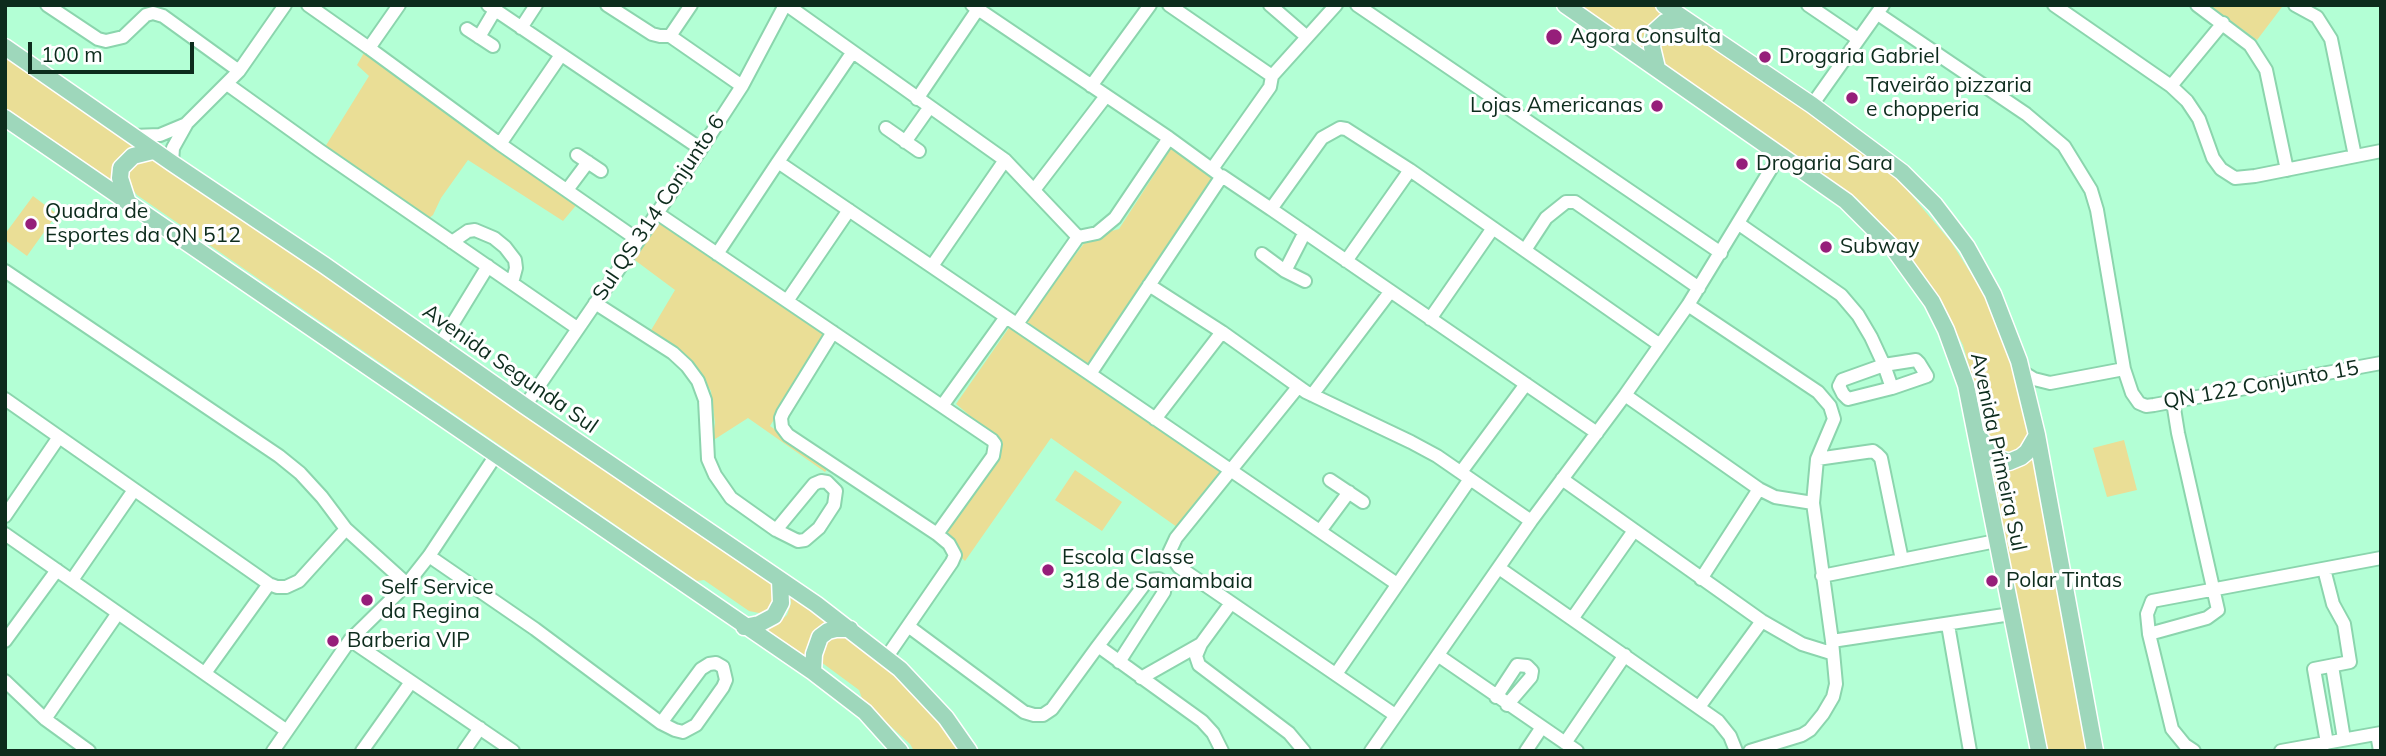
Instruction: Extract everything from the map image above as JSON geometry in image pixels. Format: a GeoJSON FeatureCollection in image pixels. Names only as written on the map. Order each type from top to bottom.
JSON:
{"type":"FeatureCollection","features":[{"type":"Feature","properties":{"kind":"main road","name":"Avenida Primeira Sul"},"geometry":{"type":"LineString","coordinates":[[1565,5],[1846,201],[1893,248],[1932,302],[1951,341],[1966,385],[2039,751]]}},
{"type":"Feature","properties":{"kind":"main road","name":"Avenida Primeira Sul"},"geometry":{"type":"LineString","coordinates":[[1664,5],[1812,105],[1902,172],[1935,205],[1967,247],[1993,294],[2021,371],[2037,436],[2095,751]]}},
{"type":"Feature","properties":{"kind":"main road"},"geometry":{"type":"LineString","coordinates":[[1657,68],[1652,47],[1654,32],[1665,22],[1684,19]]}},
{"type":"Feature","properties":{"kind":"main road","name":"Avenida Segunda Sul"},"geometry":{"type":"LineString","coordinates":[[5,47],[850,629],[914,683],[946,718],[969,751]]}},
{"type":"Feature","properties":{"kind":"main road"},"geometry":{"type":"LineString","coordinates":[[5,118],[813,672],[864,712],[900,751]]}},
{"type":"Feature","properties":{"kind":"main road"},"geometry":{"type":"LineString","coordinates":[[128,203],[120,178],[121,168],[132,156],[153,150]]}},
{"type":"Feature","properties":{"kind":"main road"},"geometry":{"type":"LineString","coordinates":[[1977,435],[1998,458],[2009,462],[2027,452],[2037,436]]}},
{"type":"Feature","properties":{"kind":"main road"},"geometry":{"type":"LineString","coordinates":[[744,627],[759,624],[774,616],[781,603],[780,580]]}},
{"type":"Feature","properties":{"kind":"main road"},"geometry":{"type":"LineString","coordinates":[[813,672],[814,654],[820,638],[828,631],[850,629]]}},
{"type":"Feature","properties":{"kind":"street"},"geometry":{"type":"LineString","coordinates":[[47,5],[98,39],[106,41],[123,37],[146,15],[153,13],[163,16],[239,71]]}},
{"type":"Feature","properties":{"kind":"street"},"geometry":{"type":"LineString","coordinates":[[172,163],[173,148],[187,123],[239,71],[285,5]]}},
{"type":"Feature","properties":{"kind":"street"},"geometry":{"type":"LineString","coordinates":[[308,5],[638,240]]}},
{"type":"Feature","properties":{"kind":"street"},"geometry":{"type":"LineString","coordinates":[[369,48],[399,5]]}},
{"type":"Feature","properties":{"kind":"street"},"geometry":{"type":"LineString","coordinates":[[521,28],[536,5]]}},
{"type":"Feature","properties":{"kind":"street"},"geometry":{"type":"LineString","coordinates":[[607,5],[652,34],[670,36],[742,86]]}},
{"type":"Feature","properties":{"kind":"street"},"geometry":{"type":"LineString","coordinates":[[670,36],[691,5]]}},
{"type":"Feature","properties":{"kind":"street"},"geometry":{"type":"LineString","coordinates":[[786,5],[1005,160],[1078,237]]}},
{"type":"Feature","properties":{"kind":"street","name":"Sul QS 314 Conjunto 6"},"geometry":{"type":"LineString","coordinates":[[525,406],[701,149],[742,86],[786,5]]}},
{"type":"Feature","properties":{"kind":"street"},"geometry":{"type":"LineString","coordinates":[[1091,86],[1150,5]]}},
{"type":"Feature","properties":{"kind":"street"},"geometry":{"type":"LineString","coordinates":[[1169,5],[1272,76]]}},
{"type":"Feature","properties":{"kind":"street"},"geometry":{"type":"LineString","coordinates":[[1270,5],[1307,37]]}},
{"type":"Feature","properties":{"kind":"street"},"geometry":{"type":"LineString","coordinates":[[1090,374],[1149,285],[1270,88],[1272,76],[1336,5]]}},
{"type":"Feature","properties":{"kind":"street"},"geometry":{"type":"LineString","coordinates":[[1357,5],[1721,253]]}},
{"type":"Feature","properties":{"kind":"street"},"geometry":{"type":"LineString","coordinates":[[1808,5],[1858,39]]}},
{"type":"Feature","properties":{"kind":"street"},"geometry":{"type":"LineString","coordinates":[[2197,5],[2250,45],[2266,70],[2287,170]]}},
{"type":"Feature","properties":{"kind":"street"},"geometry":{"type":"LineString","coordinates":[[2295,5],[2317,17],[2331,39],[2355,156]]}},
{"type":"Feature","properties":{"kind":"street"},"geometry":{"type":"LineString","coordinates":[[2056,6],[2171,86],[2187,101],[2199,119],[2213,159],[2221,169],[2235,178],[2381,151]]}},
{"type":"Feature","properties":{"kind":"street"},"geometry":{"type":"LineString","coordinates":[[917,99],[975,7],[1597,433]]}},
{"type":"Feature","properties":{"kind":"street"},"geometry":{"type":"LineString","coordinates":[[479,37],[491,8],[701,149]]}},
{"type":"Feature","properties":{"kind":"street"},"geometry":{"type":"LineString","coordinates":[[1812,105],[1880,9]]}},
{"type":"Feature","properties":{"kind":"street","name":"QN 122 Conjunto 15"},"geometry":{"type":"LineString","coordinates":[[1880,9],[2026,114],[2064,146],[2086,181],[2097,210],[2108,262],[2124,369],[2132,393],[2139,403],[2146,406],[2173,402],[2381,363]]}},
{"type":"Feature","properties":{"kind":"street"},"geometry":{"type":"LineString","coordinates":[[2171,86],[2223,23]]}},
{"type":"Feature","properties":{"kind":"street"},"geometry":{"type":"LineString","coordinates":[[467,29],[493,46]]}},
{"type":"Feature","properties":{"kind":"street"},"geometry":{"type":"LineString","coordinates":[[717,254],[852,53]]}},
{"type":"Feature","properties":{"kind":"street"},"geometry":{"type":"LineString","coordinates":[[500,144],[561,55]]}},
{"type":"Feature","properties":{"kind":"street"},"geometry":{"type":"LineString","coordinates":[[228,84],[577,328]]}},
{"type":"Feature","properties":{"kind":"street"},"geometry":{"type":"LineString","coordinates":[[1034,190],[1106,96]]}},
{"type":"Feature","properties":{"kind":"street"},"geometry":{"type":"LineString","coordinates":[[905,142],[929,107]]}},
{"type":"Feature","properties":{"kind":"street"},"geometry":{"type":"LineString","coordinates":[[132,136],[160,135],[187,123]]}},
{"type":"Feature","properties":{"kind":"street"},"geometry":{"type":"LineString","coordinates":[[886,128],[919,151]]}},
{"type":"Feature","properties":{"kind":"street"},"geometry":{"type":"LineString","coordinates":[[1271,209],[1321,138],[1340,128],[1354,132],[1660,345]]}},
{"type":"Feature","properties":{"kind":"street"},"geometry":{"type":"LineString","coordinates":[[942,406],[1078,237],[1097,233],[1115,218],[1169,138]]}},
{"type":"Feature","properties":{"kind":"street"},"geometry":{"type":"LineString","coordinates":[[1376,749],[1395,715],[1439,656],[1531,521],[1625,396],[1688,305],[1780,154]]}},
{"type":"Feature","properties":{"kind":"street"},"geometry":{"type":"LineString","coordinates":[[567,190],[582,159],[601,171]]}},
{"type":"Feature","properties":{"kind":"street"},"geometry":{"type":"LineString","coordinates":[[932,267],[1005,160]]}},
{"type":"Feature","properties":{"kind":"street"},"geometry":{"type":"LineString","coordinates":[[778,162],[1397,584]]}},
{"type":"Feature","properties":{"kind":"street"},"geometry":{"type":"LineString","coordinates":[[1346,261],[1410,170]]}},
{"type":"Feature","properties":{"kind":"street"},"geometry":{"type":"LineString","coordinates":[[1525,250],[1546,219],[1566,202],[1575,202],[1699,288]]}},
{"type":"Feature","properties":{"kind":"street"},"geometry":{"type":"LineString","coordinates":[[787,300],[849,210]]}},
{"type":"Feature","properties":{"kind":"street"},"geometry":{"type":"LineString","coordinates":[[657,213],[986,435],[995,444],[995,450],[937,534]]}},
{"type":"Feature","properties":{"kind":"street"},"geometry":{"type":"LineString","coordinates":[[1739,224],[1841,295],[1857,315],[1884,365],[1892,388]]}},
{"type":"Feature","properties":{"kind":"street"},"geometry":{"type":"LineString","coordinates":[[1430,319],[1493,228]]}},
{"type":"Feature","properties":{"kind":"street"},"geometry":{"type":"LineString","coordinates":[[453,242],[468,231],[475,230],[494,238],[515,260],[512,282]]}},
{"type":"Feature","properties":{"kind":"street"},"geometry":{"type":"LineString","coordinates":[[1284,271],[1304,232]]}},
{"type":"Feature","properties":{"kind":"street"},"geometry":{"type":"LineString","coordinates":[[1262,254],[1284,271],[1306,281]]}},
{"type":"Feature","properties":{"kind":"street"},"geometry":{"type":"LineString","coordinates":[[439,346],[488,267]]}},
{"type":"Feature","properties":{"kind":"street"},"geometry":{"type":"LineString","coordinates":[[5,271],[279,456],[300,473],[346,528],[407,584]]}},
{"type":"Feature","properties":{"kind":"street"},"geometry":{"type":"LineString","coordinates":[[1149,285],[1222,332],[1298,387],[1412,442],[1466,475],[1531,521]]}},
{"type":"Feature","properties":{"kind":"street"},"geometry":{"type":"LineString","coordinates":[[1311,395],[1390,292]]}},
{"type":"Feature","properties":{"kind":"street"},"geometry":{"type":"LineString","coordinates":[[595,303],[673,353],[687,366],[698,382],[705,400],[708,459],[731,498],[776,530],[794,541],[805,540],[813,535],[827,517],[836,499],[836,491],[827,482],[821,481],[807,490],[776,530]]}},
{"type":"Feature","properties":{"kind":"street"},"geometry":{"type":"LineString","coordinates":[[1688,305],[1818,392],[1830,406],[1834,419],[1817,459],[1813,503],[1836,684],[1833,698],[1810,730],[1750,751]]}},
{"type":"Feature","properties":{"kind":"street"},"geometry":{"type":"LineString","coordinates":[[833,332],[783,413],[780,423],[788,435],[937,534],[953,549],[955,555],[886,658]]}},
{"type":"Feature","properties":{"kind":"street"},"geometry":{"type":"LineString","coordinates":[[1155,419],[1222,332]]}},
{"type":"Feature","properties":{"kind":"street"},"geometry":{"type":"LineString","coordinates":[[1916,360],[1927,376],[1892,388],[1848,399],[1839,386],[1842,380],[1884,365],[1916,360]]}},
{"type":"Feature","properties":{"kind":"street"},"geometry":{"type":"LineString","coordinates":[[2021,371],[2034,379],[2050,383],[2124,369]]}},
{"type":"Feature","properties":{"kind":"street"},"geometry":{"type":"LineString","coordinates":[[2029,404],[2050,383]]}},
{"type":"Feature","properties":{"kind":"street"},"geometry":{"type":"LineString","coordinates":[[1336,674],[1525,384]]}},
{"type":"Feature","properties":{"kind":"street"},"geometry":{"type":"LineString","coordinates":[[1298,387],[1176,538],[1169,553],[1179,567],[1395,715]]}},
{"type":"Feature","properties":{"kind":"street"},"geometry":{"type":"LineString","coordinates":[[1625,396],[1759,489],[1775,497],[1813,503]]}},
{"type":"Feature","properties":{"kind":"street"},"geometry":{"type":"LineString","coordinates":[[5,399],[269,584],[286,587],[299,581],[346,528]]}},
{"type":"Feature","properties":{"kind":"street"},"geometry":{"type":"LineString","coordinates":[[2149,634],[2207,618],[2218,610],[2173,402]]}},
{"type":"Feature","properties":{"kind":"street"},"geometry":{"type":"LineString","coordinates":[[5,516],[59,437]]}},
{"type":"Feature","properties":{"kind":"street"},"geometry":{"type":"LineString","coordinates":[[1817,459],[1873,451],[1881,458],[1902,560]]}},
{"type":"Feature","properties":{"kind":"street"},"geometry":{"type":"LineString","coordinates":[[273,751],[350,640],[407,584],[429,556],[496,455]]}},
{"type":"Feature","properties":{"kind":"street"},"geometry":{"type":"LineString","coordinates":[[827,482],[837,467]]}},
{"type":"Feature","properties":{"kind":"street"},"geometry":{"type":"LineString","coordinates":[[1562,479],[1633,532],[1762,621],[1802,645],[1832,647],[2011,614]]}},
{"type":"Feature","properties":{"kind":"street"},"geometry":{"type":"LineString","coordinates":[[1330,480],[1363,502]]}},
{"type":"Feature","properties":{"kind":"street"},"geometry":{"type":"LineString","coordinates":[[72,580],[134,489]]}},
{"type":"Feature","properties":{"kind":"street"},"geometry":{"type":"LineString","coordinates":[[1701,579],[1759,489]]}},
{"type":"Feature","properties":{"kind":"street"},"geometry":{"type":"LineString","coordinates":[[1320,531],[1349,492]]}},
{"type":"Feature","properties":{"kind":"street"},"geometry":{"type":"LineString","coordinates":[[1572,619],[1633,532]]}},
{"type":"Feature","properties":{"kind":"street"},"geometry":{"type":"LineString","coordinates":[[5,534],[287,731]]}},
{"type":"Feature","properties":{"kind":"street"},"geometry":{"type":"LineString","coordinates":[[1822,576],[1996,541]]}},
{"type":"Feature","properties":{"kind":"street"},"geometry":{"type":"LineString","coordinates":[[429,556],[535,629],[661,723],[683,732],[696,725],[723,687],[726,680],[723,667],[716,663],[701,669],[661,723]]}},
{"type":"Feature","properties":{"kind":"street"},"geometry":{"type":"LineString","coordinates":[[2194,751],[2185,745],[2172,729],[2149,634],[2147,614],[2152,601],[2381,558]]}},
{"type":"Feature","properties":{"kind":"street"},"geometry":{"type":"LineString","coordinates":[[1499,568],[1718,721],[1730,736],[1736,751]]}},
{"type":"Feature","properties":{"kind":"street"},"geometry":{"type":"LineString","coordinates":[[2324,569],[2333,604],[2344,624],[2350,662],[2314,669],[2327,743]]}},
{"type":"Feature","properties":{"kind":"street"},"geometry":{"type":"LineString","coordinates":[[5,641],[57,570]]}},
{"type":"Feature","properties":{"kind":"street"},"geometry":{"type":"LineString","coordinates":[[908,626],[1016,706],[1034,715],[1043,715],[1052,709],[1148,580],[1159,579],[1164,586],[1164,592],[1119,662]]}},
{"type":"Feature","properties":{"kind":"street"},"geometry":{"type":"LineString","coordinates":[[205,673],[269,584]]}},
{"type":"Feature","properties":{"kind":"street"},"geometry":{"type":"LineString","coordinates":[[1231,603],[1201,644],[1196,656],[1199,665],[1289,733],[1304,751]]}},
{"type":"Feature","properties":{"kind":"street"},"geometry":{"type":"LineString","coordinates":[[45,719],[118,613]]}},
{"type":"Feature","properties":{"kind":"street"},"geometry":{"type":"LineString","coordinates":[[1699,707],[1762,621]]}},
{"type":"Feature","properties":{"kind":"street"},"geometry":{"type":"LineString","coordinates":[[1948,625],[1970,751]]}},
{"type":"Feature","properties":{"kind":"street"},"geometry":{"type":"LineString","coordinates":[[350,640],[513,751]]}},
{"type":"Feature","properties":{"kind":"street"},"geometry":{"type":"LineString","coordinates":[[1141,678],[1201,644]]}},
{"type":"Feature","properties":{"kind":"street"},"geometry":{"type":"LineString","coordinates":[[1098,646],[1202,721],[1213,733],[1222,751]]}},
{"type":"Feature","properties":{"kind":"street"},"geometry":{"type":"LineString","coordinates":[[1565,743],[1625,655]]}},
{"type":"Feature","properties":{"kind":"street"},"geometry":{"type":"LineString","coordinates":[[1439,656],[1577,751]]}},
{"type":"Feature","properties":{"kind":"street"},"geometry":{"type":"LineString","coordinates":[[2332,666],[2344,739]]}},
{"type":"Feature","properties":{"kind":"street"},"geometry":{"type":"LineString","coordinates":[[5,681],[45,719],[89,751]]}},
{"type":"Feature","properties":{"kind":"street"},"geometry":{"type":"LineString","coordinates":[[362,751],[411,682]]}},
{"type":"Feature","properties":{"kind":"street"},"geometry":{"type":"LineString","coordinates":[[1527,751],[1542,727]]}},
{"type":"Feature","properties":{"kind":"street"},"geometry":{"type":"LineString","coordinates":[[464,751],[480,728]]}},
{"type":"Feature","properties":{"kind":"street"},"geometry":{"type":"LineString","coordinates":[[2281,751],[2379,734],[2380,751]]}},
{"type":"Feature","properties":{"kind":"shaded area"},"geometry":{"type":"Polygon","coordinates":[[[1573,5],[1656,5],[1671,15],[1660,18],[1647,30],[1642,39],[1643,53],[1573,5]]]}},
{"type":"Feature","properties":{"kind":"shaded area"},"geometry":{"type":"Polygon","coordinates":[[[2209,5],[2279,5],[2282,7],[2257,40],[2209,5]]]}},
{"type":"Feature","properties":{"kind":"shaded area"},"geometry":{"type":"Polygon","coordinates":[[[1674,25],[1815,112],[1897,178],[1951,242],[1985,296],[2006,339],[2028,435],[2023,446],[2016,452],[2001,451],[1990,440],[1963,345],[1939,300],[1906,249],[1857,198],[1658,61],[1656,37],[1674,25]]]}},
{"type":"Feature","properties":{"kind":"shaded area"},"geometry":{"type":"Polygon","coordinates":[[[365,51],[578,203],[563,221],[468,160],[429,218],[325,147],[369,76],[357,65],[365,51]]]}},
{"type":"Feature","properties":{"kind":"shaded area"},"geometry":{"type":"Polygon","coordinates":[[[5,54],[140,147],[125,152],[119,159],[115,168],[114,185],[5,110],[5,54]]]}},
{"type":"Feature","properties":{"kind":"shaded area"},"geometry":{"type":"Polygon","coordinates":[[[1174,144],[1219,176],[1089,370],[1023,323],[1089,237],[1119,229],[1174,144]]]}},
{"type":"Feature","properties":{"kind":"shaded area"},"geometry":{"type":"Polygon","coordinates":[[[147,155],[325,271],[769,581],[777,593],[773,608],[764,614],[749,611],[704,580],[697,581],[137,195],[125,175],[130,163],[147,155]]]}},
{"type":"Feature","properties":{"kind":"shaded area","name":"Quadra de Esportes da QN 512"},"geometry":{"type":"Polygon","coordinates":[[[33,196],[57,214],[27,256],[5,240],[5,234],[33,196]]]}},
{"type":"Feature","properties":{"kind":"shaded area"},"geometry":{"type":"Polygon","coordinates":[[[659,220],[826,334],[770,426],[829,467],[825,472],[748,418],[712,441],[715,423],[711,391],[693,362],[650,332],[675,290],[632,258],[659,220]]]}},
{"type":"Feature","properties":{"kind":"shaded area"},"geometry":{"type":"Polygon","coordinates":[[[1013,322],[1234,469],[1184,532],[1051,438],[965,561],[940,537],[1000,454],[1000,441],[956,404],[1013,322]]]}},
{"type":"Feature","properties":{"kind":"shaded area"},"geometry":{"type":"Polygon","coordinates":[[[2124,440],[2137,490],[2107,497],[2093,448],[2124,440]]]}},
{"type":"Feature","properties":{"kind":"shaded area"},"geometry":{"type":"Polygon","coordinates":[[[2034,453],[2087,751],[2046,751],[1987,458],[1995,463],[2034,453]]]}},
{"type":"Feature","properties":{"kind":"shaded area"},"geometry":{"type":"Polygon","coordinates":[[[1075,470],[1122,502],[1102,531],[1055,500],[1075,470]]]}},
{"type":"Feature","properties":{"kind":"shaded area"},"geometry":{"type":"Polygon","coordinates":[[[789,591],[834,623],[808,661],[762,629],[774,626],[787,615],[791,603],[789,591]]]}},
{"type":"Feature","properties":{"kind":"shaded area"},"geometry":{"type":"Polygon","coordinates":[[[847,635],[888,664],[938,716],[964,751],[914,751],[910,744],[863,701],[859,690],[821,662],[823,637],[847,635]]]}},
{"type":"Feature","properties":{"kind":"place","name":"Agora Consulta"},"geometry":{"type":"Point","coordinates":[1554,37]}},
{"type":"Feature","properties":{"kind":"place","name":"Drogaria Gabriel"},"geometry":{"type":"Point","coordinates":[1765,57]}},
{"type":"Feature","properties":{"kind":"place","name":"Taveirão pizzaria e chopperia"},"geometry":{"type":"Point","coordinates":[1852,98]}},
{"type":"Feature","properties":{"kind":"place","name":"Lojas Americanas"},"geometry":{"type":"Point","coordinates":[1657,106]}},
{"type":"Feature","properties":{"kind":"place","name":"Drogaria Sara"},"geometry":{"type":"Point","coordinates":[1742,164]}},
{"type":"Feature","properties":{"kind":"place","name":"Quadra de Esportes da QN 512"},"geometry":{"type":"Point","coordinates":[31,224]}},
{"type":"Feature","properties":{"kind":"place","name":"Subway"},"geometry":{"type":"Point","coordinates":[1826,247]}},
{"type":"Feature","properties":{"kind":"place","name":"Escola Classe 318 de Samambaia"},"geometry":{"type":"Point","coordinates":[1048,570]}},
{"type":"Feature","properties":{"kind":"place","name":"Polar Tintas"},"geometry":{"type":"Point","coordinates":[1992,581]}},
{"type":"Feature","properties":{"kind":"place","name":"Self Service da Regina"},"geometry":{"type":"Point","coordinates":[367,600]}},
{"type":"Feature","properties":{"kind":"place","name":"Barberia VIP"},"geometry":{"type":"Point","coordinates":[333,641]}}]}
